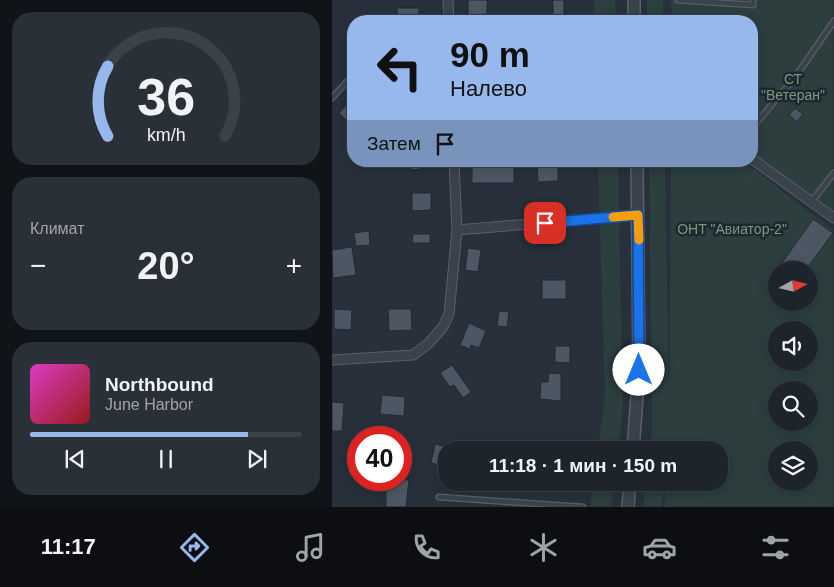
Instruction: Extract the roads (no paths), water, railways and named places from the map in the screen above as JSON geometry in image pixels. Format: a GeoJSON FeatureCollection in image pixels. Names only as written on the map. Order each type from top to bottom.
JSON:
{"type":"FeatureCollection","features":[{"type":"Feature","properties":{"kind":"street"},"geometry":{"type":"LineString","coordinates":[[448,0],[449,15]]}},
{"type":"Feature","properties":{"kind":"street"},"geometry":{"type":"LineString","coordinates":[[634,0],[634,15]]}},
{"type":"Feature","properties":{"kind":"street"},"geometry":{"type":"LineString","coordinates":[[758,163],[834,218]]}},
{"type":"Feature","properties":{"kind":"street"},"geometry":{"type":"LineString","coordinates":[[332,360],[413,355],[428,344],[443,327],[448,314],[457,230],[454,167]]}},
{"type":"Feature","properties":{"kind":"street"},"geometry":{"type":"LineString","coordinates":[[634,441],[639,370],[637,167]]}},
{"type":"Feature","properties":{"kind":"street"},"geometry":{"type":"LineString","coordinates":[[457,230],[638,215]]}},
{"type":"Feature","properties":{"kind":"street"},"geometry":{"type":"LineString","coordinates":[[628,507],[629,491]]}},
{"type":"Feature","properties":{"kind":"lane"},"geometry":{"type":"LineString","coordinates":[[678,0],[753,5],[753,0]]}},
{"type":"Feature","properties":{"kind":"lane"},"geometry":{"type":"LineString","coordinates":[[758,121],[796,76],[834,21]]}},
{"type":"Feature","properties":{"kind":"lane"},"geometry":{"type":"LineString","coordinates":[[332,98],[347,82]]}},
{"type":"Feature","properties":{"kind":"lane"},"geometry":{"type":"LineString","coordinates":[[812,201],[834,173]]}},
{"type":"Feature","properties":{"kind":"lane"},"geometry":{"type":"LineString","coordinates":[[439,497],[583,507]]}},
{"type":"Feature","properties":{"kind":"park label","name":"СТ \"Ветеран\""},"geometry":{"type":"Point","coordinates":[793,88]}},
{"type":"Feature","properties":{"kind":"park label","name":"ОНТ \"Авиатор-2\""},"geometry":{"type":"Point","coordinates":[732,229]}}]}
